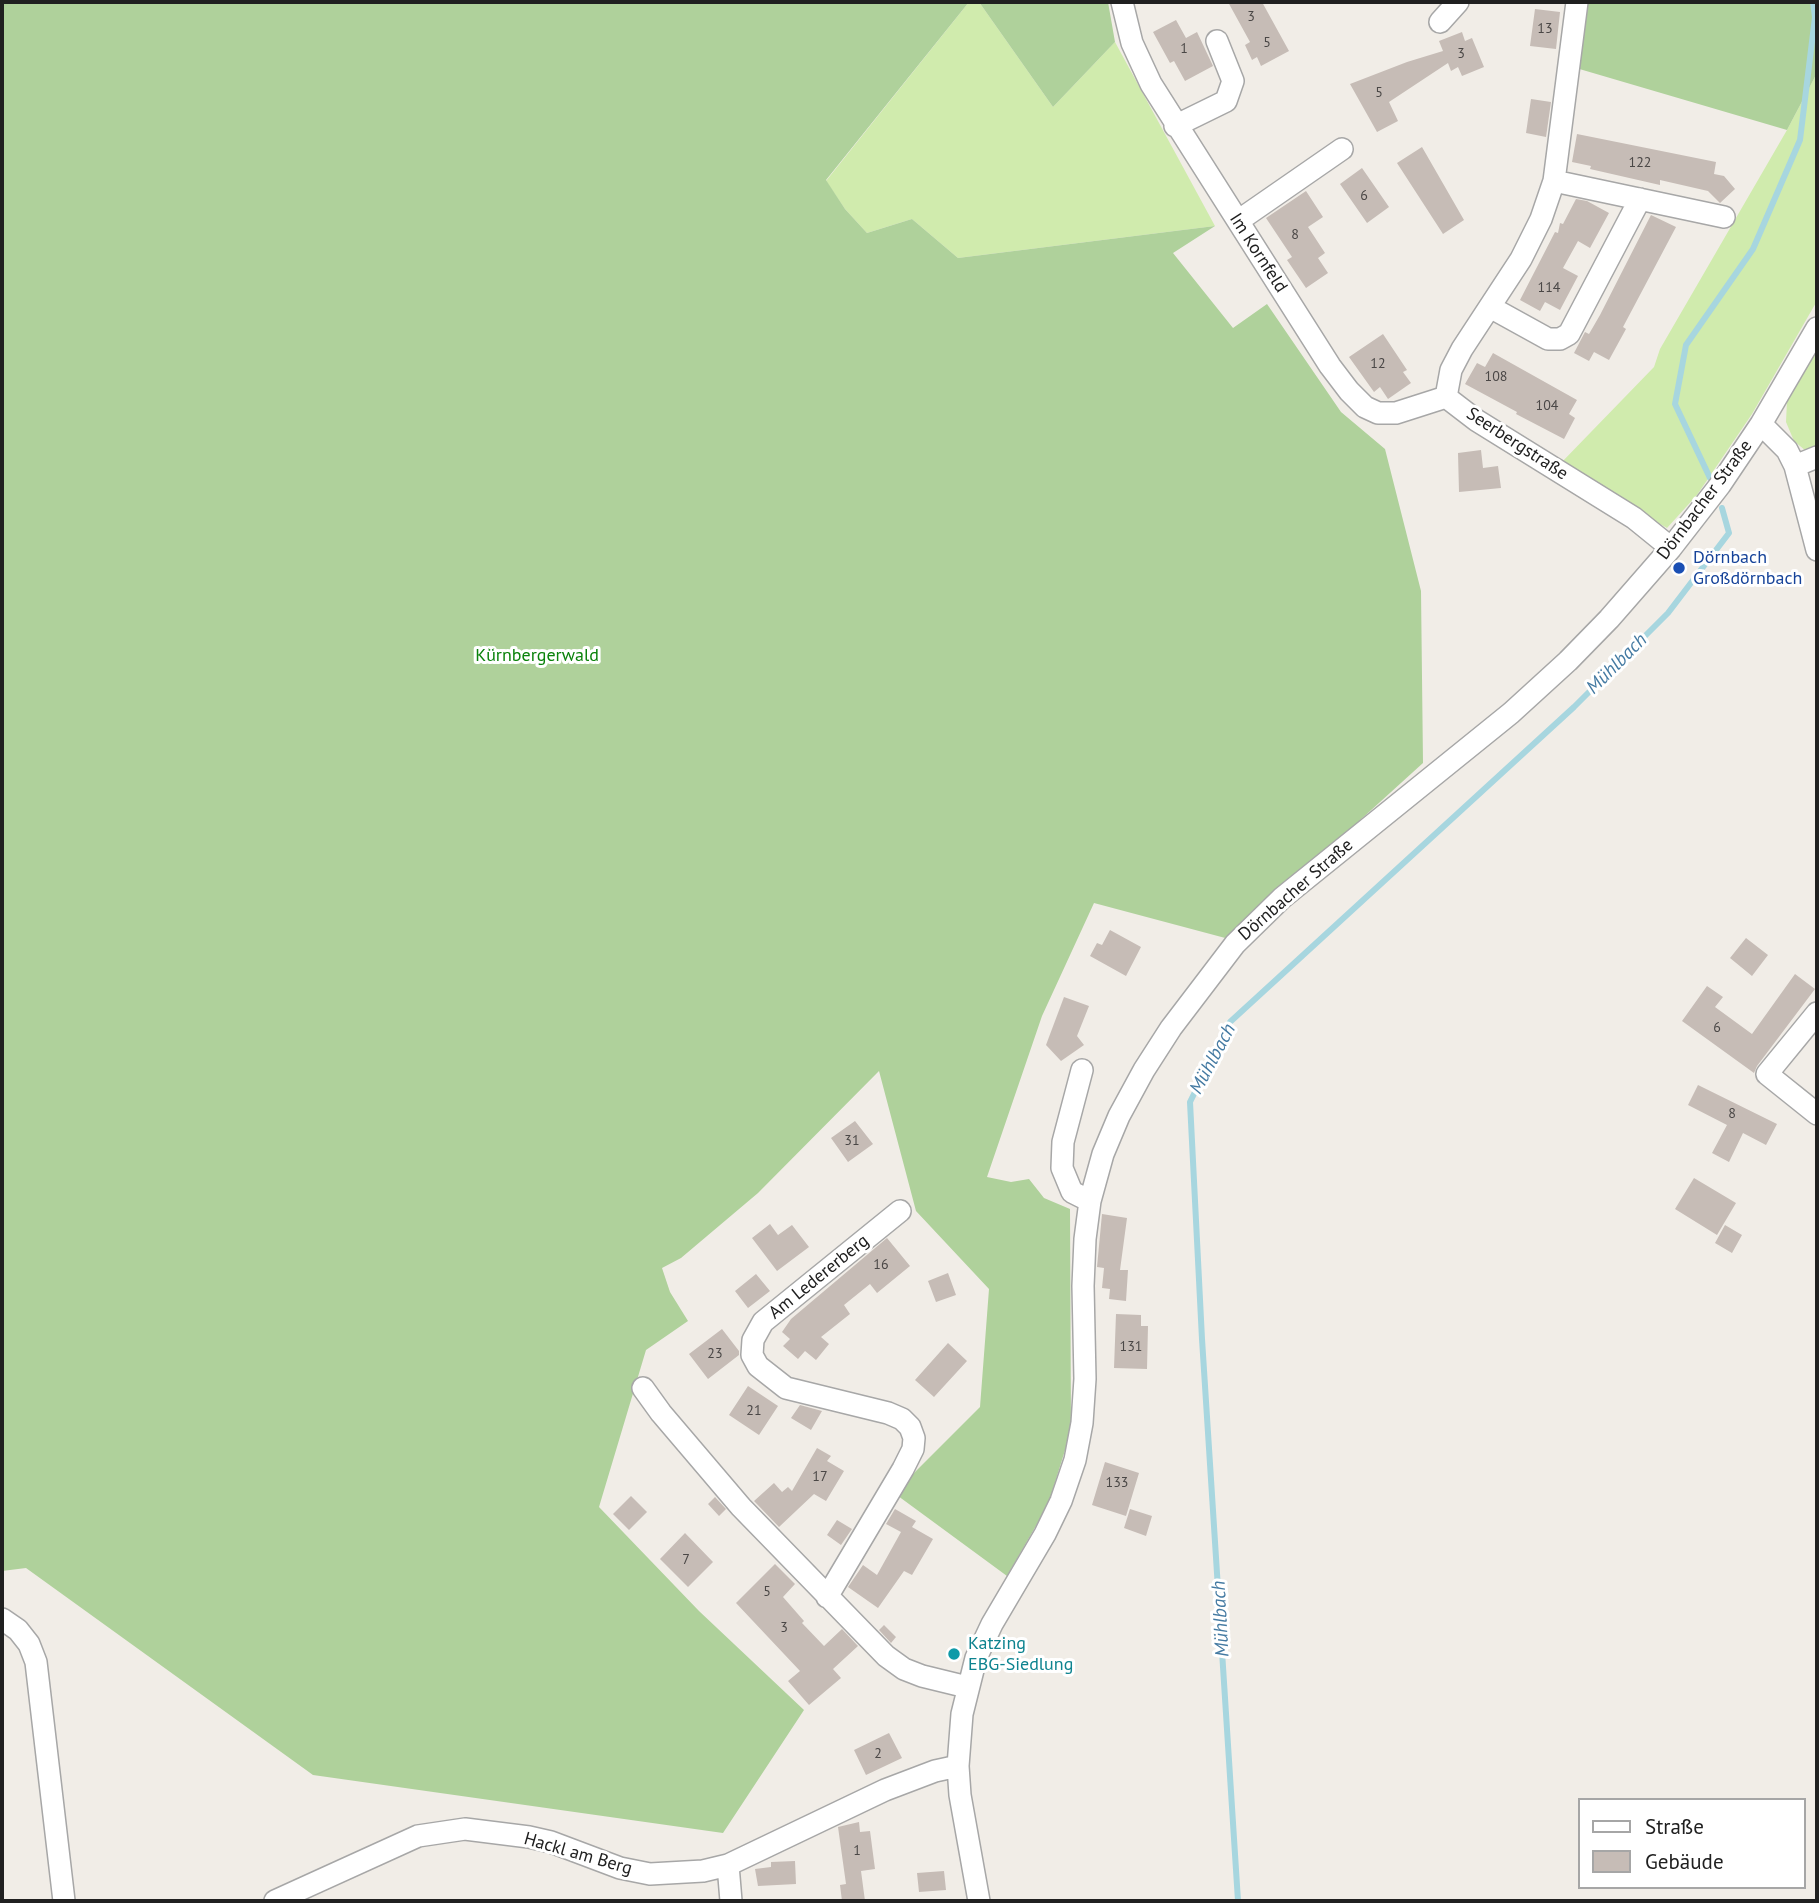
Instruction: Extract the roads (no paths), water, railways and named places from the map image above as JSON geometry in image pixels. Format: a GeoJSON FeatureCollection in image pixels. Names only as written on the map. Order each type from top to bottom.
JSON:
{"type":"FeatureCollection","features":[{"type":"Feature","properties":{"kind":"street","name":"Im Kornfeld"},"geometry":{"type":"LineString","coordinates":[[1122,2],[1132,43],[1175,126],[1330,366],[1349,391],[1365,407],[1378,413],[1396,413],[1446,397]]}},
{"type":"Feature","properties":{"kind":"street"},"geometry":{"type":"LineString","coordinates":[[1440,22],[1458,2]]}},
{"type":"Feature","properties":{"kind":"street"},"geometry":{"type":"LineString","coordinates":[[1446,397],[1451,370],[1521,259],[1541,219],[1554,181],[1577,2]]}},
{"type":"Feature","properties":{"kind":"street"},"geometry":{"type":"LineString","coordinates":[[1175,126],[1226,101],[1233,81],[1217,41]]}},
{"type":"Feature","properties":{"kind":"street"},"geometry":{"type":"LineString","coordinates":[[1238,221],[1342,149]]}},
{"type":"Feature","properties":{"kind":"street"},"geometry":{"type":"LineString","coordinates":[[1554,181],[1724,217]]}},
{"type":"Feature","properties":{"kind":"street"},"geometry":{"type":"LineString","coordinates":[[1490,307],[1548,339],[1560,339],[1569,334],[1640,199]]}},
{"type":"Feature","properties":{"kind":"street","name":"Dörnbacher Straße"},"geometry":{"type":"LineString","coordinates":[[979,1901],[960,1795],[958,1766],[967,1687],[976,1658],[992,1624],[1056,1512],[1075,1460],[1082,1423],[1085,1379],[1085,1239],[1090,1201],[1103,1154],[1119,1116],[1144,1070],[1179,1017],[1235,944],[1282,898],[1511,713],[1609,620],[1671,548],[1720,485],[1761,424],[1817,328]]}},
{"type":"Feature","properties":{"kind":"street","name":"Seerbergstraße"},"geometry":{"type":"LineString","coordinates":[[1446,397],[1476,419],[1634,518],[1671,548]]}},
{"type":"Feature","properties":{"kind":"street"},"geometry":{"type":"LineString","coordinates":[[1761,424],[1787,450],[1795,466],[1817,551]]}},
{"type":"Feature","properties":{"kind":"street"},"geometry":{"type":"LineString","coordinates":[[1795,466],[1817,457]]}},
{"type":"Feature","properties":{"kind":"street"},"geometry":{"type":"LineString","coordinates":[[1817,1013],[1768,1074],[1817,1114]]}},
{"type":"Feature","properties":{"kind":"street"},"geometry":{"type":"LineString","coordinates":[[1083,1070],[1063,1142],[1062,1168],[1072,1192],[1090,1201]]}},
{"type":"Feature","properties":{"kind":"street","name":"Am Ledererberg"},"geometry":{"type":"LineString","coordinates":[[827,1597],[903,1469],[913,1449],[914,1438],[910,1427],[902,1419],[888,1413],[786,1388],[758,1366],[752,1355],[754,1340],[763,1322],[900,1211]]}},
{"type":"Feature","properties":{"kind":"street"},"geometry":{"type":"LineString","coordinates":[[643,1388],[741,1507],[886,1656],[904,1669],[922,1676],[967,1687]]}},
{"type":"Feature","properties":{"kind":"street"},"geometry":{"type":"LineString","coordinates":[[2,1619],[18,1630],[29,1644],[36,1662],[64,1901]]}},
{"type":"Feature","properties":{"kind":"street","name":"Hackl am Berg"},"geometry":{"type":"LineString","coordinates":[[275,1901],[418,1836],[465,1829],[551,1842],[620,1868],[650,1874],[677,1874],[728,1865],[884,1790],[958,1766]]}},
{"type":"Feature","properties":{"kind":"street"},"geometry":{"type":"LineString","coordinates":[[728,1865],[731,1901]]}},
{"type":"Feature","properties":{"kind":"waterway","name":"Mühlbach"},"geometry":{"type":"LineString","coordinates":[[1710,478],[1675,404],[1686,345],[1753,249],[1800,140],[1815,17],[1813,2]]}},
{"type":"Feature","properties":{"kind":"waterway","name":"Mühlbach"},"geometry":{"type":"LineString","coordinates":[[1238,1901],[1202,1339],[1190,1102],[1230,1022],[1574,707],[1668,613],[1729,533],[1722,508]]}},
{"type":"Feature","properties":{"kind":"place","name":"Dörnbach Großdörnbach"},"geometry":{"type":"Point","coordinates":[1679,568]}},
{"type":"Feature","properties":{"kind":"place","name":"Katzing EBG-Siedlung"},"geometry":{"type":"Point","coordinates":[954,1654]}},
{"type":"Feature","properties":{"kind":"park label","name":"Kürnbergerwald"},"geometry":{"type":"Point","coordinates":[537,656]}}]}
